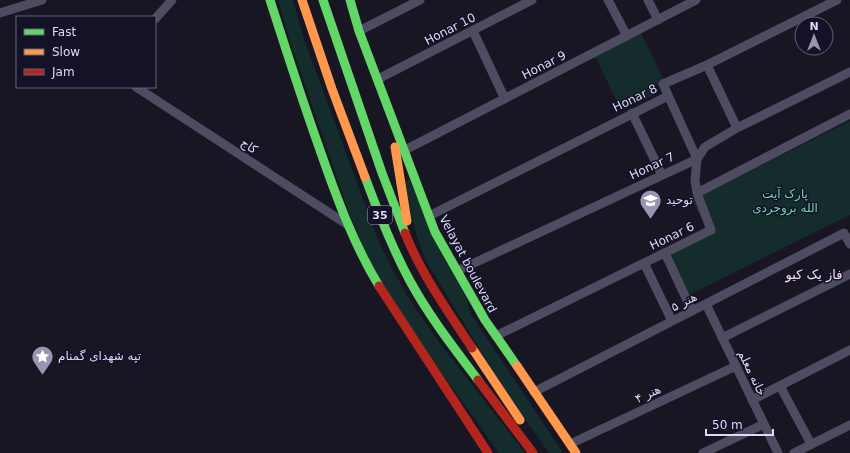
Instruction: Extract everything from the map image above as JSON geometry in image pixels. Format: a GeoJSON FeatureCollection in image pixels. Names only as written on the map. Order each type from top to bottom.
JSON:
{"type":"FeatureCollection","features":[{"type":"Feature","properties":{"kind":"main road"},"geometry":{"type":"LineString","coordinates":[[270,0],[302,98],[361,256],[388,301],[488,453]]}},
{"type":"Feature","properties":{"kind":"main road","name":"35"},"geometry":{"type":"LineString","coordinates":[[302,0],[321,60],[360,166],[394,249],[410,282],[459,354],[534,453]]}},
{"type":"Feature","properties":{"kind":"main road","name":"35"},"geometry":{"type":"LineString","coordinates":[[323,0],[382,173],[411,249],[435,291],[511,408],[544,453]]}},
{"type":"Feature","properties":{"kind":"main road","name":"Velayat boulevard"},"geometry":{"type":"LineString","coordinates":[[350,0],[359,31],[378,79],[403,151],[435,232],[496,336],[576,453]]}},
{"type":"Feature","properties":{"kind":"main road"},"geometry":{"type":"LineString","coordinates":[[396,131],[395,148],[411,249]]}},
{"type":"Feature","properties":{"kind":"street"},"geometry":{"type":"LineString","coordinates":[[2,11],[42,0]]}},
{"type":"Feature","properties":{"kind":"street"},"geometry":{"type":"LineString","coordinates":[[156,18],[172,0]]}},
{"type":"Feature","properties":{"kind":"street"},"geometry":{"type":"LineString","coordinates":[[359,31],[420,0]]}},
{"type":"Feature","properties":{"kind":"street","name":"Honar 10"},"geometry":{"type":"LineString","coordinates":[[378,79],[532,0]]}},
{"type":"Feature","properties":{"kind":"street"},"geometry":{"type":"LineString","coordinates":[[608,0],[627,36]]}},
{"type":"Feature","properties":{"kind":"street"},"geometry":{"type":"LineString","coordinates":[[648,0],[658,20]]}},
{"type":"Feature","properties":{"kind":"street","name":"Honar 9"},"geometry":{"type":"LineString","coordinates":[[403,151],[696,0]]}},
{"type":"Feature","properties":{"kind":"street","name":"Honar 8"},"geometry":{"type":"LineString","coordinates":[[429,216],[668,96],[663,84],[707,65],[838,0]]}},
{"type":"Feature","properties":{"kind":"street"},"geometry":{"type":"LineString","coordinates":[[2,11],[16,18]]}},
{"type":"Feature","properties":{"kind":"street"},"geometry":{"type":"LineString","coordinates":[[473,31],[505,99]]}},
{"type":"Feature","properties":{"kind":"street"},"geometry":{"type":"LineString","coordinates":[[707,65],[737,128]]}},
{"type":"Feature","properties":{"kind":"street","name":"Honar 7"},"geometry":{"type":"LineString","coordinates":[[458,272],[697,159],[705,147],[737,128],[850,72]]}},
{"type":"Feature","properties":{"kind":"street","name":"کاج"},"geometry":{"type":"LineString","coordinates":[[138,88],[349,226]]}},
{"type":"Feature","properties":{"kind":"street"},"geometry":{"type":"LineString","coordinates":[[668,96],[697,159],[695,180],[697,193],[850,114]]}},
{"type":"Feature","properties":{"kind":"street"},"geometry":{"type":"LineString","coordinates":[[632,113],[662,175]]}},
{"type":"Feature","properties":{"kind":"street","name":"Honar 6"},"geometry":{"type":"LineString","coordinates":[[496,336],[711,230],[697,193]]}},
{"type":"Feature","properties":{"kind":"street","name":"هنر ۵"},"geometry":{"type":"LineString","coordinates":[[534,392],[844,233],[850,244]]}},
{"type":"Feature","properties":{"kind":"street"},"geometry":{"type":"LineString","coordinates":[[665,253],[692,311]]}},
{"type":"Feature","properties":{"kind":"street"},"geometry":{"type":"LineString","coordinates":[[644,263],[672,321]]}},
{"type":"Feature","properties":{"kind":"street"},"geometry":{"type":"LineString","coordinates":[[722,338],[850,274]]}},
{"type":"Feature","properties":{"kind":"street","name":"خانه معلم"},"geometry":{"type":"LineString","coordinates":[[706,304],[778,453]]}},
{"type":"Feature","properties":{"kind":"street"},"geometry":{"type":"LineString","coordinates":[[752,400],[850,350]]}},
{"type":"Feature","properties":{"kind":"street","name":"هنر ۴"},"geometry":{"type":"LineString","coordinates":[[570,444],[736,366]]}},
{"type":"Feature","properties":{"kind":"street"},"geometry":{"type":"LineString","coordinates":[[780,386],[811,444]]}},
{"type":"Feature","properties":{"kind":"street"},"geometry":{"type":"LineString","coordinates":[[703,453],[764,424]]}},
{"type":"Feature","properties":{"kind":"street"},"geometry":{"type":"LineString","coordinates":[[794,453],[850,425]]}},
{"type":"Feature","properties":{"kind":"green space"},"geometry":{"type":"Polygon","coordinates":[[[278,0],[293,0],[304,39],[380,245],[407,296],[439,342],[525,453],[499,453],[408,326],[368,260],[347,207],[289,39],[278,0]]]}},
{"type":"Feature","properties":{"kind":"green space"},"geometry":{"type":"Polygon","coordinates":[[[638,27],[664,80],[654,86],[658,93],[621,110],[595,56],[638,27]]]}},
{"type":"Feature","properties":{"kind":"green space","name":"پارک آیت الله بروجردی"},"geometry":{"type":"Polygon","coordinates":[[[850,121],[850,215],[687,296],[666,255],[709,233],[692,200],[850,121]]]}},
{"type":"Feature","properties":{"kind":"green space"},"geometry":{"type":"Polygon","coordinates":[[[409,179],[465,294],[471,314],[563,453],[549,453],[507,394],[426,261],[417,237],[404,183],[409,179]]]}},
{"type":"Feature","properties":{"kind":"traffic: fast"},"geometry":{"type":"LineString","coordinates":[[270,0],[339,202],[361,253],[379,286]]}},
{"type":"Feature","properties":{"kind":"traffic: fast"},"geometry":{"type":"LineString","coordinates":[[323,0],[382,173],[405,233]]}},
{"type":"Feature","properties":{"kind":"traffic: fast"},"geometry":{"type":"LineString","coordinates":[[350,0],[359,31],[435,232],[485,320],[517,366]]}},
{"type":"Feature","properties":{"kind":"traffic: fast"},"geometry":{"type":"LineString","coordinates":[[365,177],[391,243],[417,294],[478,380]]}},
{"type":"Feature","properties":{"kind":"traffic: slow"},"geometry":{"type":"LineString","coordinates":[[302,0],[332,89],[365,177]]}},
{"type":"Feature","properties":{"kind":"traffic: slow"},"geometry":{"type":"LineString","coordinates":[[395,147],[407,221]]}},
{"type":"Feature","properties":{"kind":"traffic: slow"},"geometry":{"type":"LineString","coordinates":[[472,348],[520,420]]}},
{"type":"Feature","properties":{"kind":"traffic: slow"},"geometry":{"type":"LineString","coordinates":[[517,366],[576,453]]}},
{"type":"Feature","properties":{"kind":"traffic: jam"},"geometry":{"type":"LineString","coordinates":[[405,233],[427,278],[472,348]]}},
{"type":"Feature","properties":{"kind":"traffic: jam"},"geometry":{"type":"LineString","coordinates":[[379,286],[488,453]]}},
{"type":"Feature","properties":{"kind":"traffic: jam"},"geometry":{"type":"LineString","coordinates":[[478,380],[533,453]]}},
{"type":"Feature","properties":{"kind":"place","name":"توحید"},"geometry":{"type":"Point","coordinates":[651,220]}},
{"type":"Feature","properties":{"kind":"place","name":"تپه شهدای گمنام"},"geometry":{"type":"Point","coordinates":[43,376]}},
{"type":"Feature","properties":{"kind":"district","name":"فاز یک کیو"},"geometry":{"type":"Point","coordinates":[814,274]}}]}
